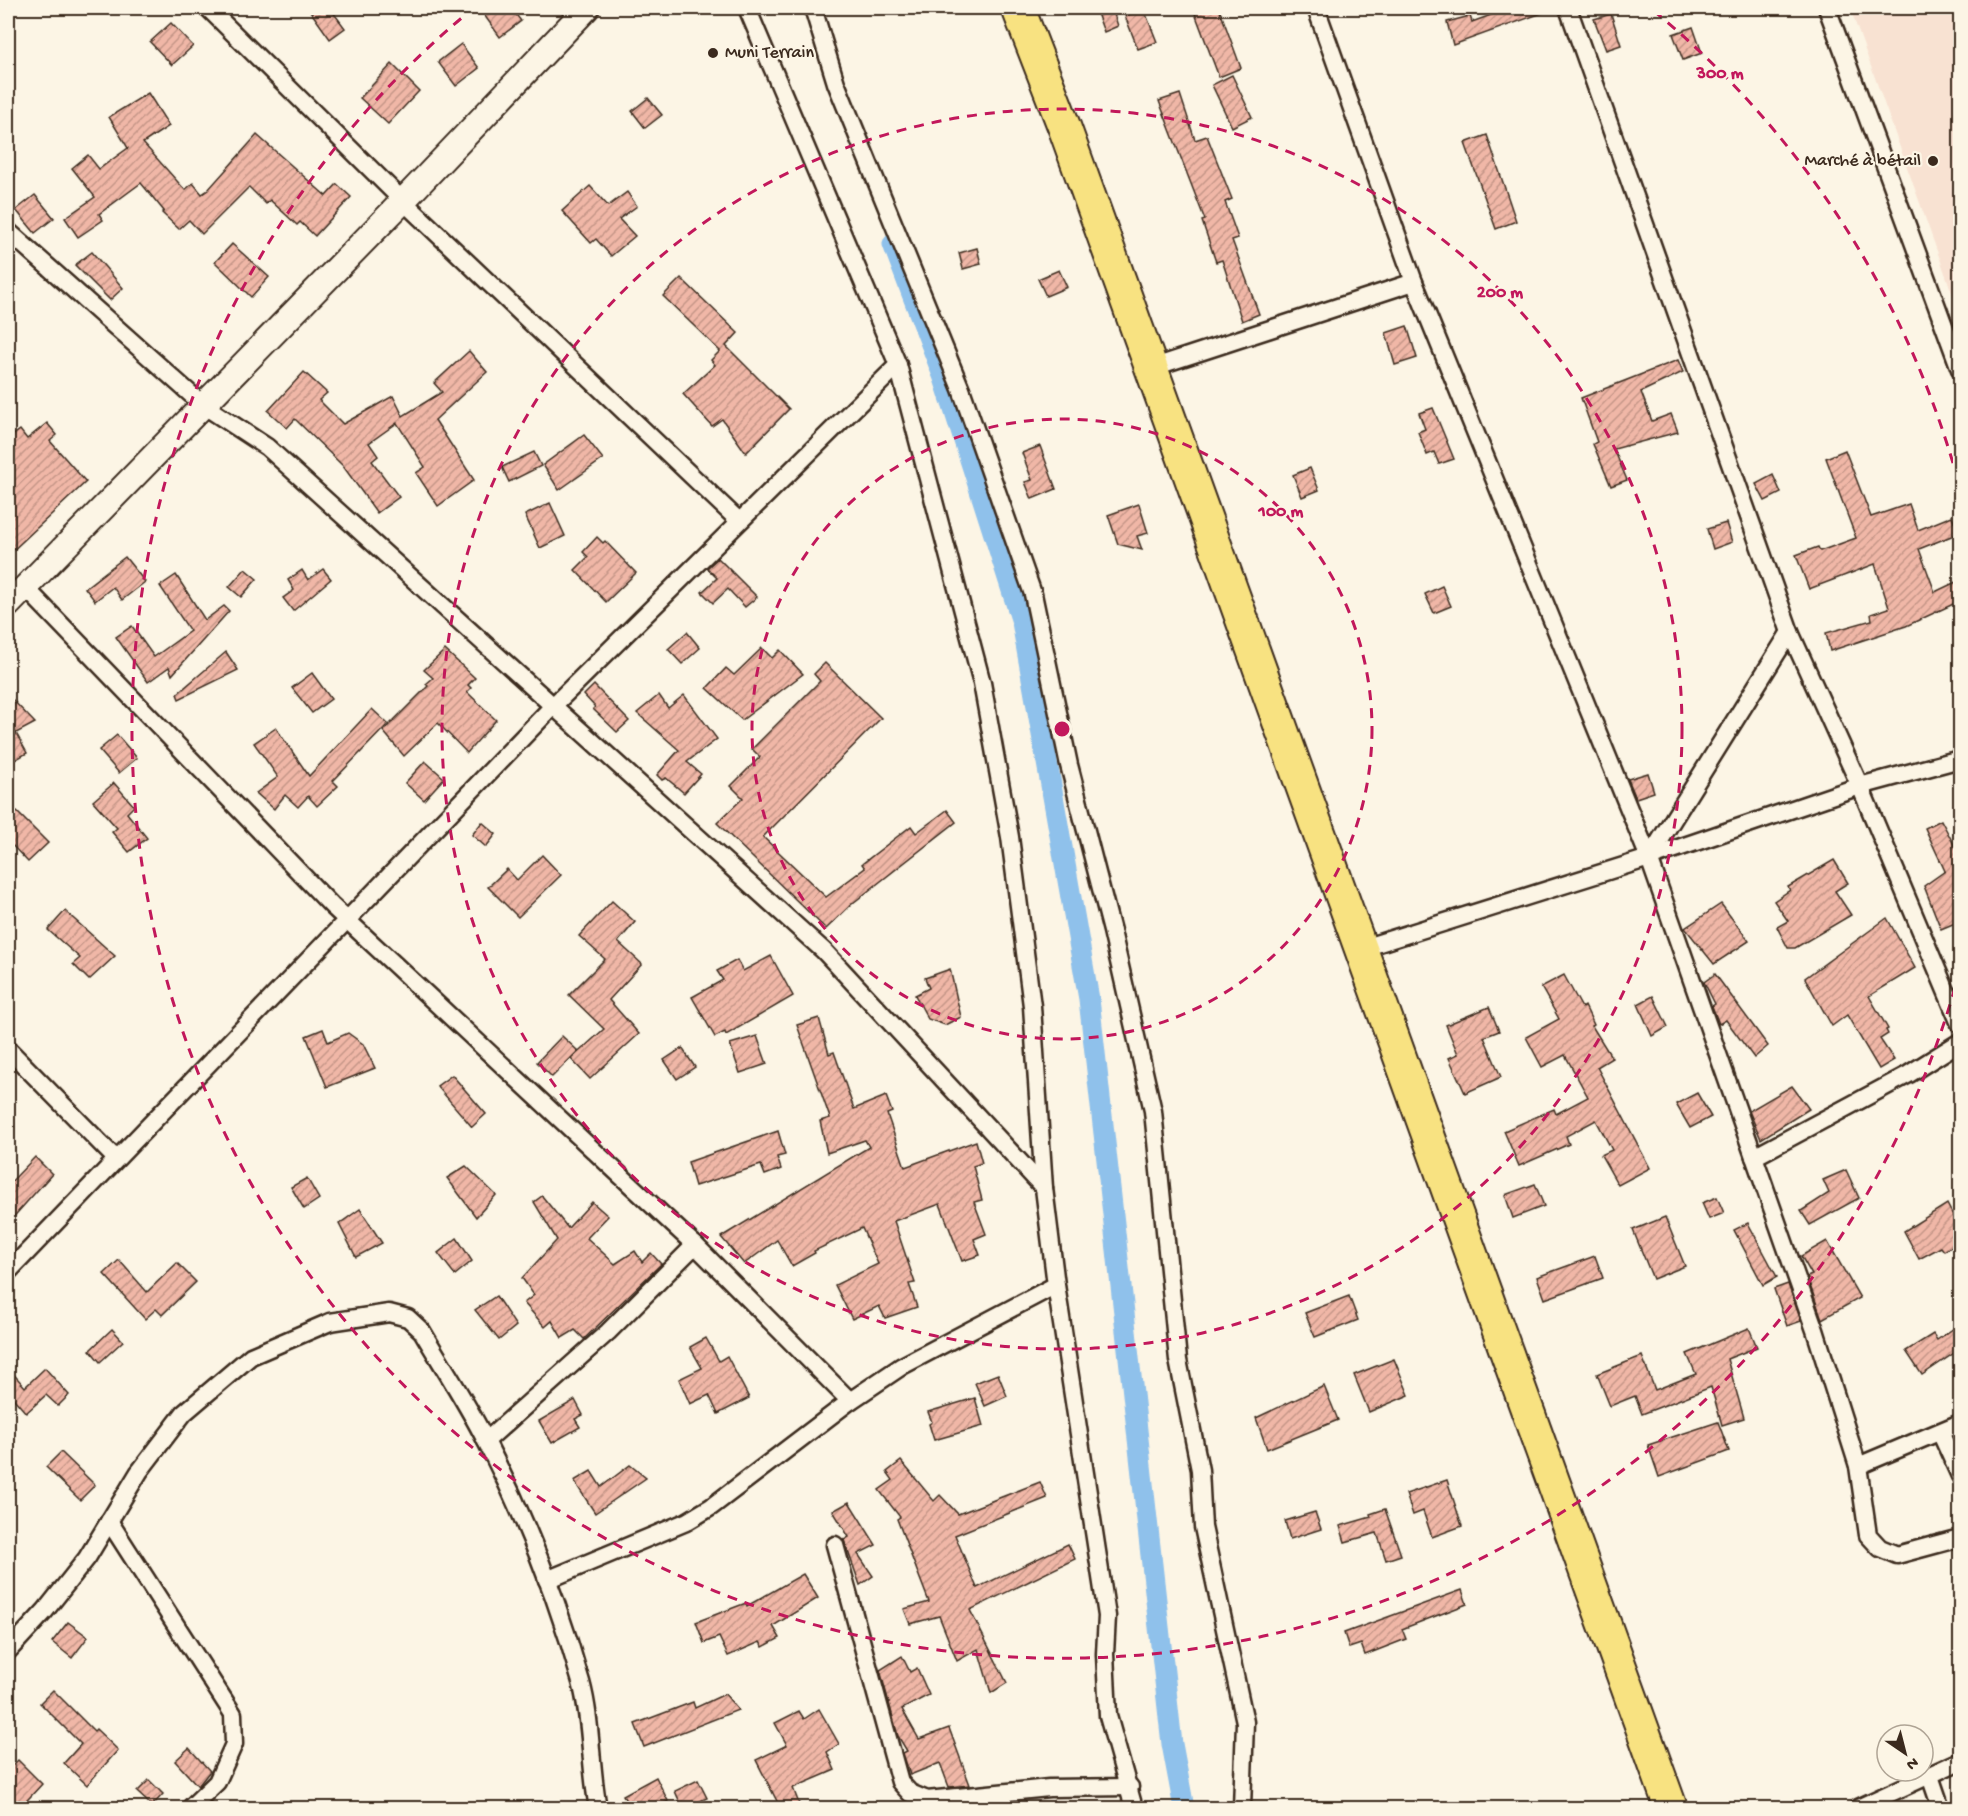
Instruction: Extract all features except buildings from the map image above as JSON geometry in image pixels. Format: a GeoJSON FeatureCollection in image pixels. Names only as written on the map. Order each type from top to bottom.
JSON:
{"type":"FeatureCollection","features":[{"type":"Feature","properties":{"kind":"highway"},"geometry":{"type":"LineString","coordinates":[[1018,8],[1065,129],[1671,1809]]}},
{"type":"Feature","properties":{"kind":"main road"},"geometry":{"type":"LineString","coordinates":[[8,605],[404,201],[587,8]]}},
{"type":"Feature","properties":{"kind":"street"},"geometry":{"type":"LineString","coordinates":[[208,8],[404,201],[738,520]]}},
{"type":"Feature","properties":{"kind":"street"},"geometry":{"type":"LineString","coordinates":[[747,8],[898,365],[982,683],[1010,837],[1032,1006],[1044,1188],[1056,1285],[1107,1616],[1105,1654],[1108,1716],[1130,1787],[1134,1809]]}},
{"type":"Feature","properties":{"kind":"street"},"geometry":{"type":"LineString","coordinates":[[813,8],[836,83],[961,389],[1033,594],[1069,765],[1112,931],[1153,1111],[1178,1360],[1200,1470],[1203,1527],[1245,1722],[1242,1809]]}},
{"type":"Feature","properties":{"kind":"street"},"geometry":{"type":"LineString","coordinates":[[1316,8],[1414,282],[1649,858],[1815,1330],[1858,1466],[1868,1535],[1880,1548],[1897,1556],[1960,1538]]}},
{"type":"Feature","properties":{"kind":"street"},"geometry":{"type":"LineString","coordinates":[[1568,8],[1790,632],[1860,786],[1960,1024]]}},
{"type":"Feature","properties":{"kind":"street"},"geometry":{"type":"LineString","coordinates":[[1827,8],[1960,369]]}},
{"type":"Feature","properties":{"kind":"street"},"geometry":{"type":"LineString","coordinates":[[8,231],[203,405],[267,447],[824,951],[1044,1188]]}},
{"type":"Feature","properties":{"kind":"street"},"geometry":{"type":"LineString","coordinates":[[1151,368],[1414,282]]}},
{"type":"Feature","properties":{"kind":"street"},"geometry":{"type":"LineString","coordinates":[[8,1272],[553,706],[738,520],[898,365]]}},
{"type":"Feature","properties":{"kind":"street"},"geometry":{"type":"LineString","coordinates":[[25,587],[347,920],[695,1245],[849,1401]]}},
{"type":"Feature","properties":{"kind":"street"},"geometry":{"type":"LineString","coordinates":[[1649,858],[1790,632]]}},
{"type":"Feature","properties":{"kind":"street"},"geometry":{"type":"LineString","coordinates":[[1360,949],[1649,858],[1860,786],[1960,759]]}},
{"type":"Feature","properties":{"kind":"street"},"geometry":{"type":"LineString","coordinates":[[1754,1157],[1909,1074],[1960,1042]]}},
{"type":"Feature","properties":{"kind":"street"},"geometry":{"type":"LineString","coordinates":[[8,1049],[116,1159]]}},
{"type":"Feature","properties":{"kind":"street"},"geometry":{"type":"LineString","coordinates":[[486,1441],[608,1332],[695,1245]]}},
{"type":"Feature","properties":{"kind":"street"},"geometry":{"type":"LineString","coordinates":[[547,1580],[687,1522],[711,1507],[849,1401],[902,1366],[1056,1285]]}},
{"type":"Feature","properties":{"kind":"street"},"geometry":{"type":"LineString","coordinates":[[8,1651],[45,1611],[87,1558],[139,1472],[184,1413],[212,1388],[251,1356],[330,1322],[389,1312],[408,1318],[422,1331],[486,1441],[547,1580],[581,1684],[591,1774],[598,1809]]}},
{"type":"Feature","properties":{"kind":"street"},"geometry":{"type":"LineString","coordinates":[[1858,1466],[1960,1423]]}},
{"type":"Feature","properties":{"kind":"street"},"geometry":{"type":"LineString","coordinates":[[1940,1432],[1960,1476]]}},
{"type":"Feature","properties":{"kind":"street"},"geometry":{"type":"LineString","coordinates":[[109,1521],[233,1714],[234,1744],[217,1782],[190,1809]]}},
{"type":"Feature","properties":{"kind":"street"},"geometry":{"type":"LineString","coordinates":[[836,1545],[900,1782],[910,1793],[927,1800],[1049,1788],[1130,1787]]}},
{"type":"Feature","properties":{"kind":"street"},"geometry":{"type":"LineString","coordinates":[[1935,1774],[1960,1761]]}},
{"type":"Feature","properties":{"kind":"street"},"geometry":{"type":"LineString","coordinates":[[1858,1809],[1915,1783]]}},
{"type":"Feature","properties":{"kind":"street"},"geometry":{"type":"LineString","coordinates":[[1932,1783],[1941,1809]]}},
{"type":"Feature","properties":{"kind":"shaded area","name":"Marché à bétail"},"geometry":{"type":"Polygon","coordinates":[[[1850,8],[1960,8],[1960,315],[1850,8]]]}},
{"type":"Feature","properties":{"kind":"waterway"},"geometry":{"type":"LineString","coordinates":[[893,244],[944,378],[1022,622],[1089,999],[1172,1744],[1184,1808]]}},
{"type":"Feature","properties":{"kind":"place","name":"Muni Terrain"},"geometry":{"type":"Point","coordinates":[713,53]}},
{"type":"Feature","properties":{"kind":"place","name":"Marché à bétail"},"geometry":{"type":"Point","coordinates":[1933,161]}}]}
